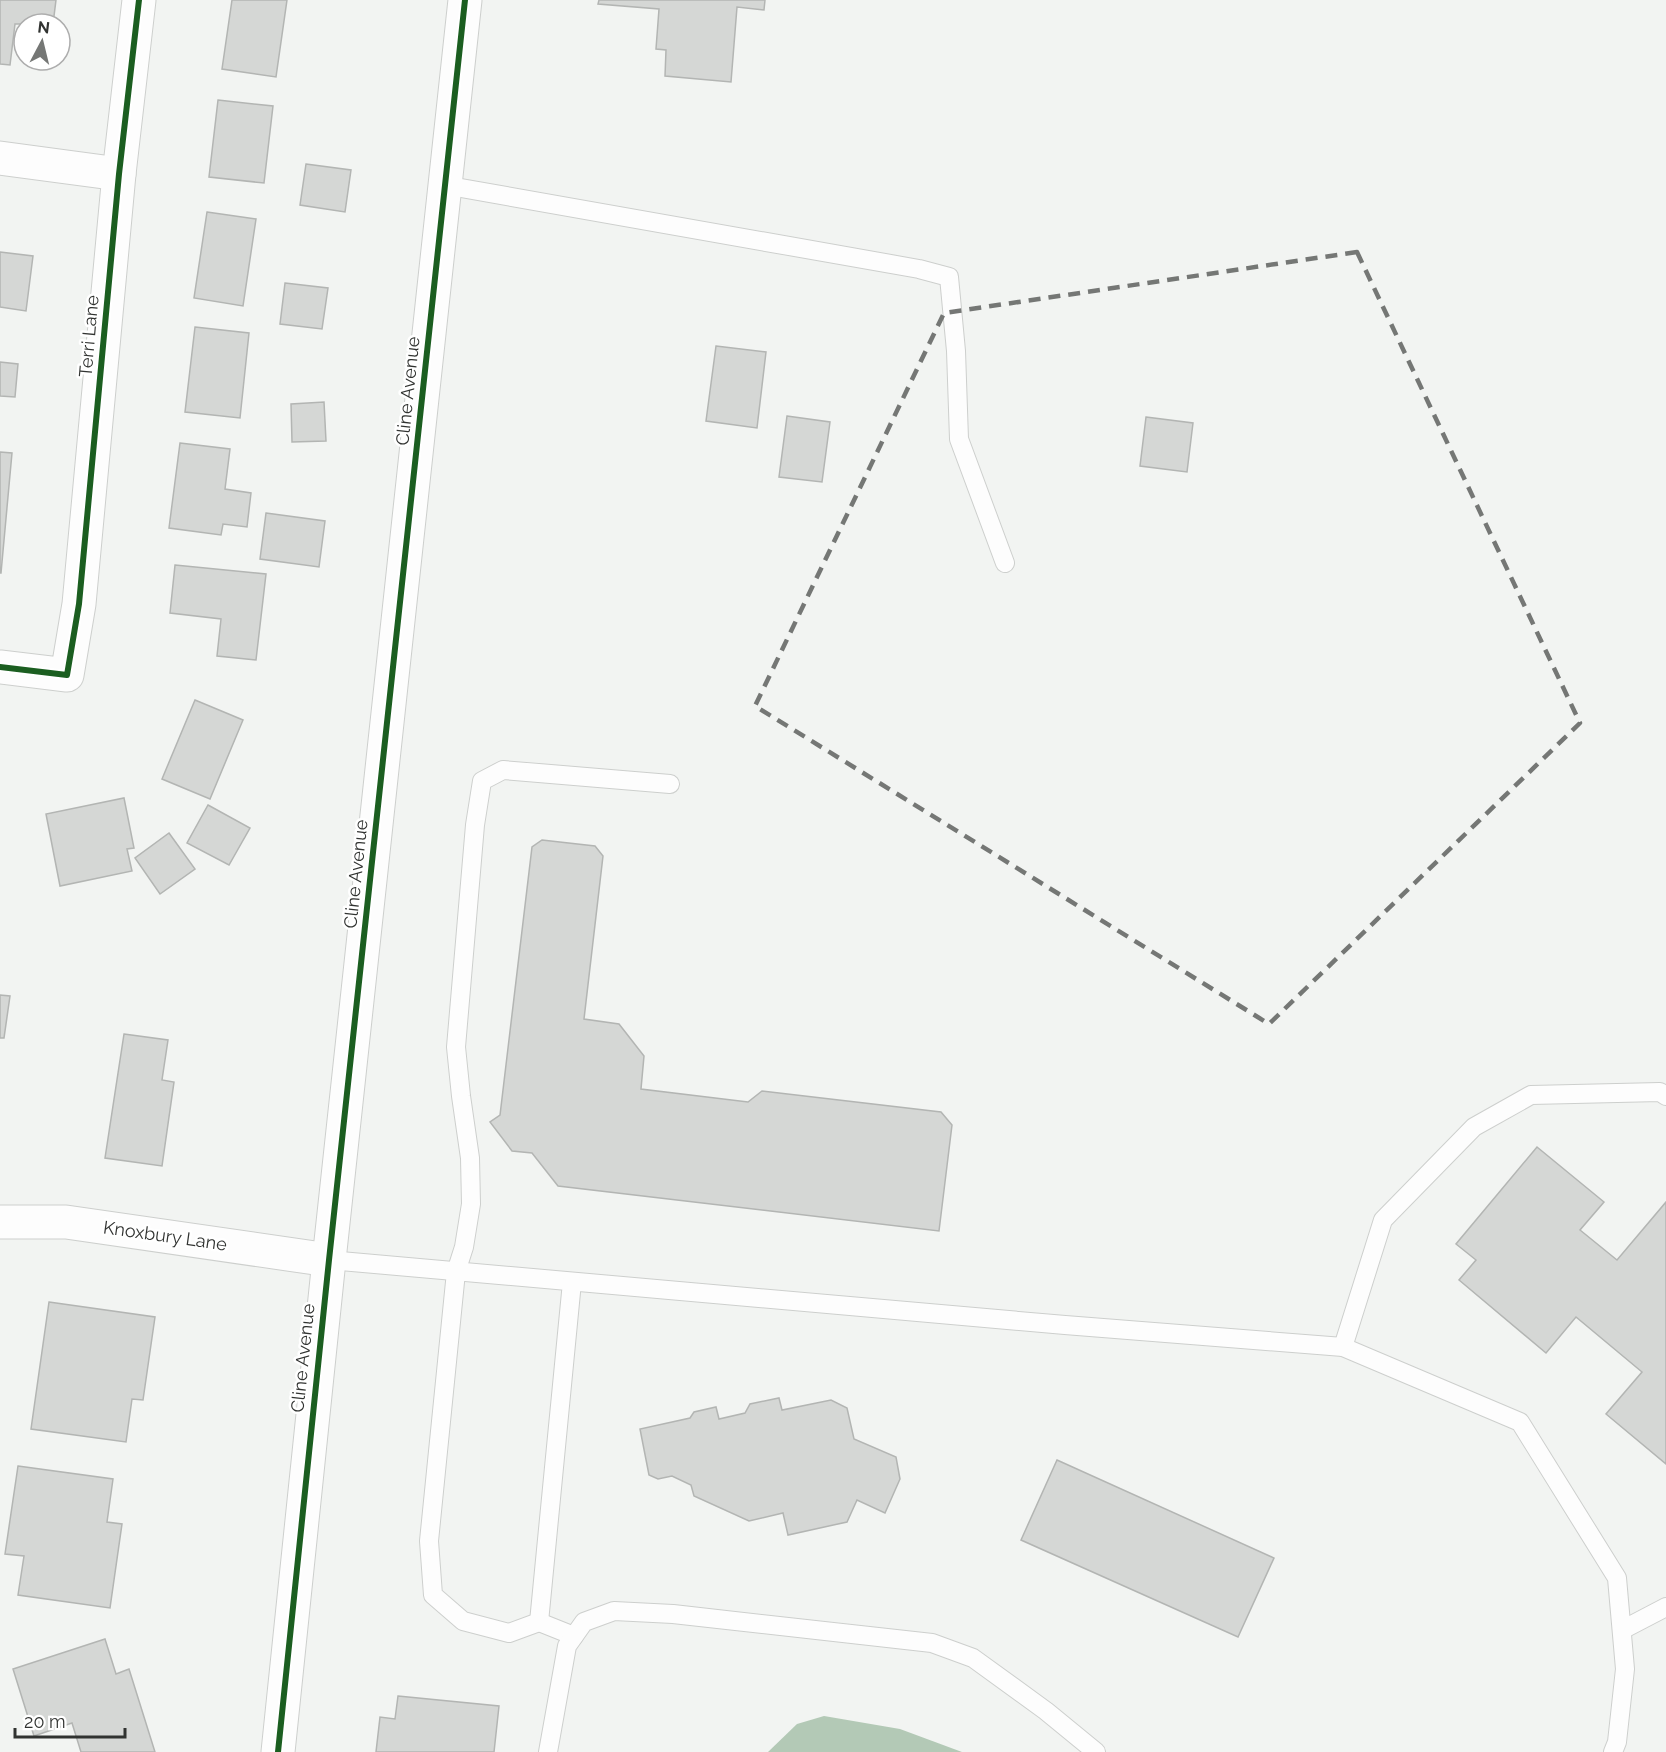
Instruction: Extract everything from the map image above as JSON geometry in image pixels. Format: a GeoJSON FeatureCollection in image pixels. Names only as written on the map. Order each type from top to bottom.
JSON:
{"type":"FeatureCollection","features":[{"type":"Feature","properties":{"kind":"street","name":"Terri Lane"},"geometry":{"type":"LineString","coordinates":[[0,667],[67,675],[79,604],[119,174],[139,0]]}},
{"type":"Feature","properties":{"kind":"street","name":"Cline Avenue"},"geometry":{"type":"LineString","coordinates":[[278,1752],[328,1260],[465,0]]}},
{"type":"Feature","properties":{"kind":"street"},"geometry":{"type":"LineString","coordinates":[[0,158],[119,174]]}},
{"type":"Feature","properties":{"kind":"street","name":"Knoxbury Lane"},"geometry":{"type":"LineString","coordinates":[[0,1222],[66,1222],[328,1260]]}},
{"type":"Feature","properties":{"kind":"lane"},"geometry":{"type":"LineString","coordinates":[[444,185],[907,267],[949,277],[956,351],[959,439],[1005,563]]}},
{"type":"Feature","properties":{"kind":"lane"},"geometry":{"type":"LineString","coordinates":[[574,1636],[539,1622],[509,1633],[463,1621],[433,1595],[429,1541],[456,1272],[464,1247],[471,1204],[470,1158],[460,1096],[456,1047],[475,825],[482,781],[503,770],[670,784]]}},
{"type":"Feature","properties":{"kind":"lane"},"geometry":{"type":"LineString","coordinates":[[1343,1347],[1383,1220],[1474,1127],[1531,1095],[1660,1092],[1666,1096]]}},
{"type":"Feature","properties":{"kind":"lane"},"geometry":{"type":"LineString","coordinates":[[328,1260],[1065,1325],[1343,1347],[1520,1422],[1617,1578],[1626,1669],[1617,1742],[1613,1752]]}},
{"type":"Feature","properties":{"kind":"lane"},"geometry":{"type":"LineString","coordinates":[[539,1622],[572,1282]]}},
{"type":"Feature","properties":{"kind":"lane"},"geometry":{"type":"LineString","coordinates":[[1622,1630],[1666,1607]]}},
{"type":"Feature","properties":{"kind":"lane"},"geometry":{"type":"LineString","coordinates":[[548,1752],[567,1646],[584,1622],[614,1611],[673,1614],[932,1643],[973,1658],[1046,1711],[1096,1752]]}},
{"type":"Feature","properties":{"kind":"highlighted area"},"geometry":{"type":"Polygon","coordinates":[[[1357,252],[1580,723],[1269,1024],[755,706],[944,313],[1357,252]]]}},
{"type":"Feature","properties":{"kind":"shaded area"},"geometry":{"type":"Polygon","coordinates":[[[824,1716],[900,1729],[962,1752],[768,1752],[797,1724],[824,1716]]]}},
{"type":"Feature","properties":{"kind":"building"},"geometry":{"type":"Polygon","coordinates":[[[0,0],[56,0],[54,12],[12,12],[10,65],[0,64],[0,0]]]}},
{"type":"Feature","properties":{"kind":"building"},"geometry":{"type":"Polygon","coordinates":[[[232,0],[287,0],[276,77],[222,69],[232,0]]]}},
{"type":"Feature","properties":{"kind":"building"},"geometry":{"type":"Polygon","coordinates":[[[599,0],[765,0],[764,10],[737,7],[731,82],[665,76],[666,50],[656,49],[659,9],[598,4],[599,0]]]}},
{"type":"Feature","properties":{"kind":"building"},"geometry":{"type":"Polygon","coordinates":[[[218,100],[273,106],[264,183],[209,177],[218,100]]]}},
{"type":"Feature","properties":{"kind":"building"},"geometry":{"type":"Polygon","coordinates":[[[306,164],[351,170],[345,212],[300,205],[306,164]]]}},
{"type":"Feature","properties":{"kind":"building"},"geometry":{"type":"Polygon","coordinates":[[[207,212],[256,219],[243,306],[194,298],[207,212]]]}},
{"type":"Feature","properties":{"kind":"building"},"geometry":{"type":"Polygon","coordinates":[[[0,252],[33,256],[26,311],[0,307],[0,252]]]}},
{"type":"Feature","properties":{"kind":"building"},"geometry":{"type":"Polygon","coordinates":[[[285,283],[328,288],[322,329],[280,324],[285,283]]]}},
{"type":"Feature","properties":{"kind":"building"},"geometry":{"type":"Polygon","coordinates":[[[195,327],[249,333],[240,418],[185,412],[195,327]]]}},
{"type":"Feature","properties":{"kind":"building"},"geometry":{"type":"Polygon","coordinates":[[[716,346],[766,352],[757,428],[706,421],[716,346]]]}},
{"type":"Feature","properties":{"kind":"building"},"geometry":{"type":"Polygon","coordinates":[[[0,362],[18,364],[15,397],[0,396],[0,362]]]}},
{"type":"Feature","properties":{"kind":"building"},"geometry":{"type":"Polygon","coordinates":[[[324,402],[326,441],[292,442],[291,404],[324,402]]]}},
{"type":"Feature","properties":{"kind":"building"},"geometry":{"type":"Polygon","coordinates":[[[787,416],[830,422],[822,482],[779,477],[787,416]]]}},
{"type":"Feature","properties":{"kind":"building"},"geometry":{"type":"Polygon","coordinates":[[[1146,417],[1193,423],[1187,472],[1140,466],[1146,417]]]}},
{"type":"Feature","properties":{"kind":"building"},"geometry":{"type":"Polygon","coordinates":[[[180,443],[230,449],[225,489],[251,493],[247,527],[223,524],[221,535],[169,528],[180,443]]]}},
{"type":"Feature","properties":{"kind":"building"},"geometry":{"type":"Polygon","coordinates":[[[0,452],[12,453],[1,573],[0,573],[0,452]]]}},
{"type":"Feature","properties":{"kind":"building"},"geometry":{"type":"Polygon","coordinates":[[[266,513],[325,521],[319,567],[260,559],[266,513]]]}},
{"type":"Feature","properties":{"kind":"building"},"geometry":{"type":"Polygon","coordinates":[[[175,565],[266,574],[256,660],[217,656],[221,619],[170,613],[175,565]]]}},
{"type":"Feature","properties":{"kind":"building"},"geometry":{"type":"Polygon","coordinates":[[[195,700],[243,720],[210,799],[162,779],[195,700]]]}},
{"type":"Feature","properties":{"kind":"building"},"geometry":{"type":"Polygon","coordinates":[[[124,798],[134,848],[127,849],[132,871],[60,886],[46,814],[124,798]]]}},
{"type":"Feature","properties":{"kind":"building"},"geometry":{"type":"Polygon","coordinates":[[[208,805],[250,828],[229,865],[187,843],[208,805]]]}},
{"type":"Feature","properties":{"kind":"building"},"geometry":{"type":"Polygon","coordinates":[[[169,833],[195,869],[160,894],[135,858],[169,833]]]}},
{"type":"Feature","properties":{"kind":"building"},"geometry":{"type":"Polygon","coordinates":[[[542,840],[595,846],[603,856],[584,1019],[619,1024],[644,1056],[641,1089],[748,1102],[762,1091],[941,1112],[952,1125],[939,1231],[558,1186],[532,1153],[512,1151],[490,1122],[500,1115],[532,847],[542,840]]]}},
{"type":"Feature","properties":{"kind":"building"},"geometry":{"type":"Polygon","coordinates":[[[0,995],[10,996],[4,1038],[0,1038],[0,995]]]}},
{"type":"Feature","properties":{"kind":"building"},"geometry":{"type":"Polygon","coordinates":[[[124,1034],[168,1040],[162,1080],[174,1082],[162,1166],[105,1158],[124,1034]]]}},
{"type":"Feature","properties":{"kind":"building"},"geometry":{"type":"Polygon","coordinates":[[[1537,1147],[1604,1202],[1580,1230],[1617,1260],[1666,1202],[1666,1464],[1606,1414],[1642,1372],[1576,1317],[1546,1353],[1459,1280],[1476,1260],[1456,1244],[1537,1147]]]}},
{"type":"Feature","properties":{"kind":"building"},"geometry":{"type":"Polygon","coordinates":[[[49,1302],[155,1317],[143,1400],[132,1399],[126,1442],[31,1429],[49,1302]]]}},
{"type":"Feature","properties":{"kind":"building"},"geometry":{"type":"Polygon","coordinates":[[[779,1398],[782,1410],[831,1400],[847,1408],[854,1439],[896,1457],[900,1479],[885,1513],[857,1500],[847,1522],[788,1535],[783,1513],[749,1521],[694,1496],[691,1485],[672,1476],[658,1479],[649,1475],[640,1429],[690,1418],[694,1412],[716,1407],[719,1419],[745,1413],[750,1404],[779,1398]]]}},
{"type":"Feature","properties":{"kind":"building"},"geometry":{"type":"Polygon","coordinates":[[[1057,1460],[1274,1558],[1238,1637],[1021,1540],[1057,1460]]]}},
{"type":"Feature","properties":{"kind":"building"},"geometry":{"type":"Polygon","coordinates":[[[18,1466],[113,1479],[107,1522],[122,1524],[110,1608],[18,1595],[24,1556],[5,1554],[18,1466]]]}},
{"type":"Feature","properties":{"kind":"building"},"geometry":{"type":"Polygon","coordinates":[[[105,1639],[116,1674],[129,1669],[155,1752],[81,1752],[72,1723],[34,1736],[13,1669],[105,1639]]]}},
{"type":"Feature","properties":{"kind":"building"},"geometry":{"type":"Polygon","coordinates":[[[398,1696],[499,1706],[494,1752],[376,1752],[380,1717],[395,1719],[398,1696]]]}},
{"type":"Feature","properties":{"kind":"cycle path"},"geometry":{"type":"LineString","coordinates":[[0,667],[67,675],[79,604],[119,174],[139,0]]}},
{"type":"Feature","properties":{"kind":"cycle path"},"geometry":{"type":"LineString","coordinates":[[278,1752],[465,0]]}}]}
